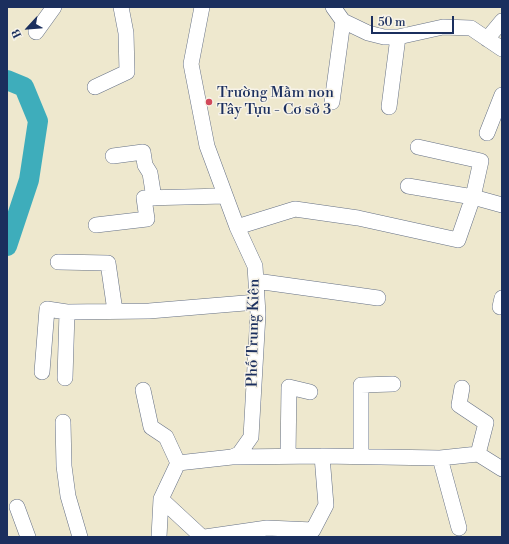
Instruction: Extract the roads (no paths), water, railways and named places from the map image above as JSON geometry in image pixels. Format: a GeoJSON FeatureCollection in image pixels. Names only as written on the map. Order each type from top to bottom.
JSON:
{"type":"FeatureCollection","features":[{"type":"Feature","properties":{"kind":"street"},"geometry":{"type":"LineString","coordinates":[[36,32],[54,7]]}},
{"type":"Feature","properties":{"kind":"street"},"geometry":{"type":"LineString","coordinates":[[95,87],[127,72],[126,33],[121,7]]}},
{"type":"Feature","properties":{"kind":"street","name":"Phố Trung Kiên"},"geometry":{"type":"LineString","coordinates":[[202,7],[191,64],[207,146],[237,227],[255,266],[257,302],[250,437],[239,454],[232,457]]}},
{"type":"Feature","properties":{"kind":"street"},"geometry":{"type":"LineString","coordinates":[[333,7],[343,21],[368,33],[384,37],[398,37],[443,27],[471,28],[502,49]]}},
{"type":"Feature","properties":{"kind":"street"},"geometry":{"type":"LineString","coordinates":[[332,102],[343,21]]}},
{"type":"Feature","properties":{"kind":"street"},"geometry":{"type":"LineString","coordinates":[[487,39],[502,21]]}},
{"type":"Feature","properties":{"kind":"street"},"geometry":{"type":"LineString","coordinates":[[389,107],[398,37]]}},
{"type":"Feature","properties":{"kind":"street"},"geometry":{"type":"LineString","coordinates":[[487,133],[502,95]]}},
{"type":"Feature","properties":{"kind":"street"},"geometry":{"type":"LineString","coordinates":[[237,227],[295,209],[358,218],[458,240],[473,197],[481,161],[418,148]]}},
{"type":"Feature","properties":{"kind":"street"},"geometry":{"type":"LineString","coordinates":[[113,156],[143,152],[145,165],[150,173],[154,198]]}},
{"type":"Feature","properties":{"kind":"street"},"geometry":{"type":"LineString","coordinates":[[408,186],[473,197],[502,205]]}},
{"type":"Feature","properties":{"kind":"street"},"geometry":{"type":"LineString","coordinates":[[96,224],[147,218],[144,198],[225,196]]}},
{"type":"Feature","properties":{"kind":"street"},"geometry":{"type":"LineString","coordinates":[[58,262],[108,263],[114,311]]}},
{"type":"Feature","properties":{"kind":"street"},"geometry":{"type":"LineString","coordinates":[[256,281],[378,298]]}},
{"type":"Feature","properties":{"kind":"street"},"geometry":{"type":"LineString","coordinates":[[42,372],[47,309],[67,312],[149,311],[257,302]]}},
{"type":"Feature","properties":{"kind":"street"},"geometry":{"type":"LineString","coordinates":[[65,378],[67,312]]}},
{"type":"Feature","properties":{"kind":"street"},"geometry":{"type":"LineString","coordinates":[[361,456],[361,385],[393,384]]}},
{"type":"Feature","properties":{"kind":"street"},"geometry":{"type":"LineString","coordinates":[[288,456],[290,387],[310,392]]}},
{"type":"Feature","properties":{"kind":"street"},"geometry":{"type":"LineString","coordinates":[[462,388],[459,405],[486,423],[478,454]]}},
{"type":"Feature","properties":{"kind":"street"},"geometry":{"type":"LineString","coordinates":[[143,390],[151,427],[166,437],[178,463]]}},
{"type":"Feature","properties":{"kind":"street"},"geometry":{"type":"LineString","coordinates":[[63,422],[64,466],[68,496],[80,537]]}},
{"type":"Feature","properties":{"kind":"street"},"geometry":{"type":"LineString","coordinates":[[178,463],[232,457],[361,456],[440,458],[478,454],[502,469]]}},
{"type":"Feature","properties":{"kind":"street"},"geometry":{"type":"LineString","coordinates":[[205,537],[253,533],[267,528],[294,533],[313,530],[326,505],[322,456]]}},
{"type":"Feature","properties":{"kind":"street"},"geometry":{"type":"LineString","coordinates":[[440,458],[459,528]]}},
{"type":"Feature","properties":{"kind":"street"},"geometry":{"type":"LineString","coordinates":[[159,537],[161,499],[178,463]]}},
{"type":"Feature","properties":{"kind":"street"},"geometry":{"type":"LineString","coordinates":[[161,499],[202,537]]}},
{"type":"Feature","properties":{"kind":"street"},"geometry":{"type":"LineString","coordinates":[[17,507],[28,537]]}},
{"type":"Feature","properties":{"kind":"waterway"},"geometry":{"type":"LineString","coordinates":[[7,80],[24,87],[38,121],[29,180],[7,246]]}},
{"type":"Feature","properties":{"kind":"place","name":"Trường Mầm non Tây Tựu - Cơ sở 3"},"geometry":{"type":"Point","coordinates":[209,102]}}]}
